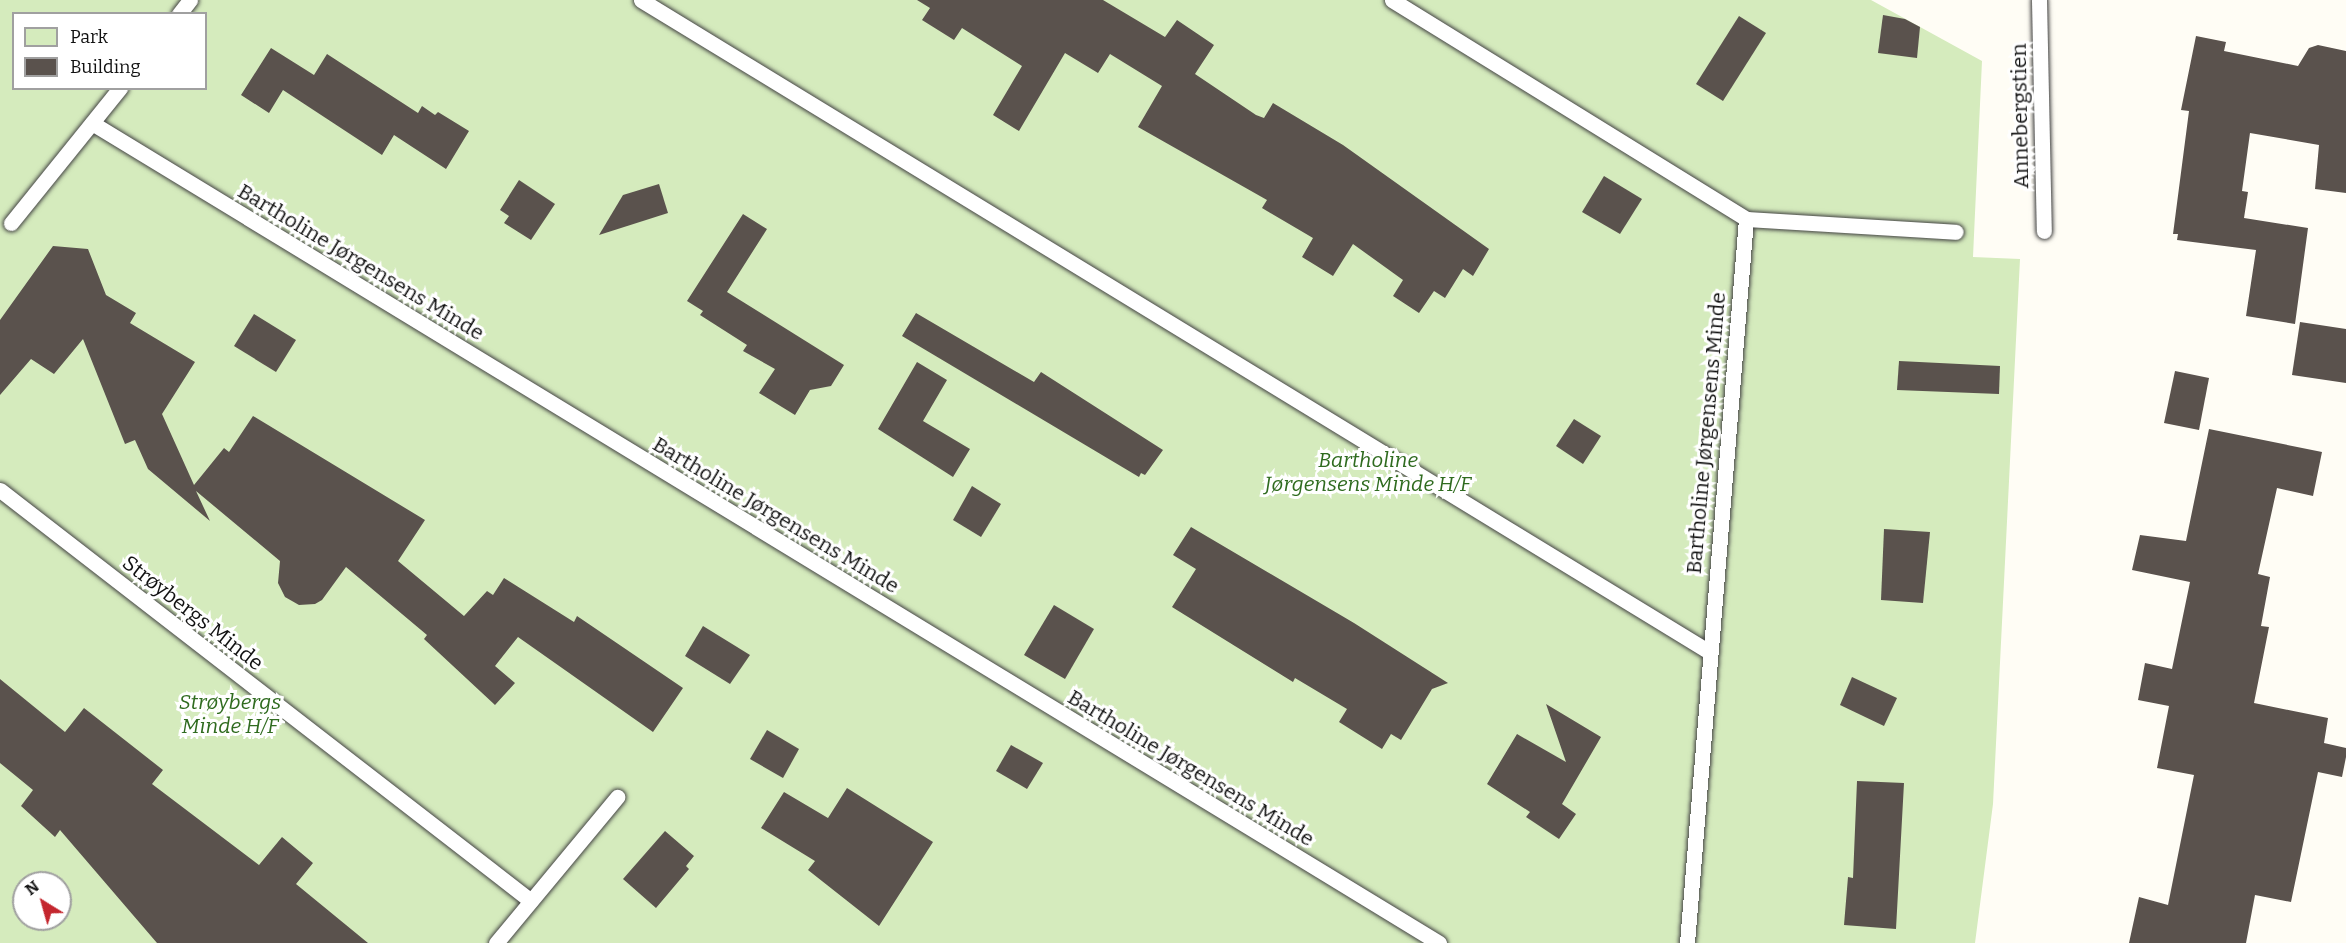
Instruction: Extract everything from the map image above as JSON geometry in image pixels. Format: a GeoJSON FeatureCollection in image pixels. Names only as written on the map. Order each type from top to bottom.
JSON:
{"type":"FeatureCollection","features":[{"type":"Feature","properties":{"kind":"lane"},"geometry":{"type":"LineString","coordinates":[[181,12],[190,0]]}},
{"type":"Feature","properties":{"kind":"lane"},"geometry":{"type":"LineString","coordinates":[[641,0],[1708,651]]}},
{"type":"Feature","properties":{"kind":"lane"},"geometry":{"type":"LineString","coordinates":[[1392,0],[1746,219],[1956,232]]}},
{"type":"Feature","properties":{"kind":"lane","name":"Annebergstien"},"geometry":{"type":"LineString","coordinates":[[2039,0],[2044,231]]}},
{"type":"Feature","properties":{"kind":"lane"},"geometry":{"type":"LineString","coordinates":[[11,224],[118,90]]}},
{"type":"Feature","properties":{"kind":"lane","name":"Bartholine Jørgensens Minde"},"geometry":{"type":"LineString","coordinates":[[92,123],[1439,943]]}},
{"type":"Feature","properties":{"kind":"lane","name":"Bartholine Jørgensens Minde"},"geometry":{"type":"LineString","coordinates":[[1687,943],[1708,651],[1746,219]]}},
{"type":"Feature","properties":{"kind":"lane","name":"Strøybergs Minde"},"geometry":{"type":"LineString","coordinates":[[0,490],[531,901]]}},
{"type":"Feature","properties":{"kind":"lane"},"geometry":{"type":"LineString","coordinates":[[496,943],[617,797]]}},
{"type":"Feature","properties":{"kind":"green space","name":"Bartholine Jørgensens Minde H/F"},"geometry":{"type":"Polygon","coordinates":[[[0,0],[1871,0],[1982,61],[1973,257],[2020,259],[1993,804],[1975,943],[0,943],[0,0]]]}},
{"type":"Feature","properties":{"kind":"building"},"geometry":{"type":"Polygon","coordinates":[[[917,0],[1103,0],[1165,37],[1177,20],[1214,45],[1195,74],[1264,118],[1273,103],[1343,145],[1489,249],[1473,276],[1463,269],[1445,298],[1434,291],[1419,313],[1393,296],[1403,280],[1353,244],[1333,276],[1302,257],[1313,238],[1262,208],[1267,200],[1138,127],[1162,86],[1110,54],[1098,73],[1065,53],[1019,131],[993,115],[1022,66],[962,28],[954,40],[922,20],[930,8],[917,0]]]}},
{"type":"Feature","properties":{"kind":"building"},"geometry":{"type":"Polygon","coordinates":[[[1883,15],[1905,19],[1920,27],[1917,58],[1878,53],[1883,15]]]}},
{"type":"Feature","properties":{"kind":"building"},"geometry":{"type":"Polygon","coordinates":[[[1739,16],[1766,33],[1723,101],[1696,84],[1739,16]]]}},
{"type":"Feature","properties":{"kind":"building"},"geometry":{"type":"Polygon","coordinates":[[[2196,36],[2226,42],[2224,51],[2298,66],[2309,48],[2318,45],[2346,51],[2346,193],[2315,189],[2319,145],[2250,133],[2242,191],[2248,192],[2244,218],[2308,228],[2295,324],[2246,316],[2256,250],[2177,240],[2178,234],[2173,234],[2189,111],[2181,110],[2196,36]]]}},
{"type":"Feature","properties":{"kind":"building"},"geometry":{"type":"Polygon","coordinates":[[[271,48],[314,75],[327,54],[418,113],[422,106],[435,115],[438,112],[469,131],[446,169],[394,135],[382,155],[283,90],[269,113],[241,95],[271,48]]]}},
{"type":"Feature","properties":{"kind":"building"},"geometry":{"type":"Polygon","coordinates":[[[1604,176],[1642,199],[1620,234],[1582,212],[1604,176]]]}},
{"type":"Feature","properties":{"kind":"building"},"geometry":{"type":"Polygon","coordinates":[[[519,180],[555,204],[531,240],[504,223],[509,216],[500,210],[519,180]]]}},
{"type":"Feature","properties":{"kind":"building"},"geometry":{"type":"Polygon","coordinates":[[[659,184],[668,213],[599,235],[623,195],[659,184]]]}},
{"type":"Feature","properties":{"kind":"building"},"geometry":{"type":"Polygon","coordinates":[[[743,214],[767,229],[727,292],[844,365],[831,386],[810,390],[795,415],[759,393],[775,369],[743,351],[747,345],[700,315],[703,311],[687,301],[743,214]]]}},
{"type":"Feature","properties":{"kind":"building"},"geometry":{"type":"Polygon","coordinates":[[[53,246],[88,249],[106,295],[136,313],[130,323],[195,362],[162,414],[194,485],[224,448],[229,452],[253,416],[425,520],[398,561],[464,616],[487,591],[493,595],[504,578],[574,622],[577,616],[683,688],[653,732],[518,637],[495,666],[515,683],[495,705],[424,639],[427,635],[346,567],[322,600],[315,604],[299,605],[285,597],[278,583],[280,561],[196,491],[210,521],[148,469],[135,440],[125,444],[83,339],[54,374],[31,359],[0,395],[0,320],[53,246]]]}},
{"type":"Feature","properties":{"kind":"building"},"geometry":{"type":"Polygon","coordinates":[[[916,313],[1034,382],[1041,372],[1163,450],[1145,475],[1141,473],[1139,477],[902,336],[916,313]]]}},
{"type":"Feature","properties":{"kind":"building"},"geometry":{"type":"Polygon","coordinates":[[[254,314],[296,340],[276,372],[234,346],[254,314]]]}},
{"type":"Feature","properties":{"kind":"building"},"geometry":{"type":"Polygon","coordinates":[[[2300,322],[2346,329],[2346,383],[2292,375],[2300,322]]]}},
{"type":"Feature","properties":{"kind":"building"},"geometry":{"type":"Polygon","coordinates":[[[1899,361],[2000,366],[1999,394],[1897,390],[1899,361]]]}},
{"type":"Feature","properties":{"kind":"building"},"geometry":{"type":"Polygon","coordinates":[[[917,362],[947,380],[923,421],[970,449],[953,477],[878,429],[917,362]]]}},
{"type":"Feature","properties":{"kind":"building"},"geometry":{"type":"Polygon","coordinates":[[[2175,371],[2209,378],[2199,430],[2164,423],[2175,371]]]}},
{"type":"Feature","properties":{"kind":"building"},"geometry":{"type":"Polygon","coordinates":[[[1574,419],[1601,436],[1583,464],[1556,446],[1574,419]]]}},
{"type":"Feature","properties":{"kind":"building"},"geometry":{"type":"Polygon","coordinates":[[[2209,429],[2322,452],[2313,496],[2277,488],[2258,574],[2270,577],[2261,626],[2269,627],[2254,703],[2328,718],[2324,743],[2346,748],[2346,757],[2342,777],[2318,772],[2291,902],[2255,895],[2246,943],[2129,943],[2139,897],[2168,905],[2194,775],[2157,768],[2169,706],[2138,700],[2145,663],[2172,669],[2190,582],[2132,570],[2140,535],[2186,541],[2209,429]]]}},
{"type":"Feature","properties":{"kind":"building"},"geometry":{"type":"Polygon","coordinates":[[[972,486],[1001,504],[981,537],[953,520],[972,486]]]}},
{"type":"Feature","properties":{"kind":"building"},"geometry":{"type":"Polygon","coordinates":[[[1191,527],[1354,623],[1448,683],[1432,689],[1401,740],[1391,734],[1382,749],[1339,722],[1347,709],[1295,678],[1293,682],[1172,607],[1196,569],[1173,555],[1191,527]]]}},
{"type":"Feature","properties":{"kind":"building"},"geometry":{"type":"Polygon","coordinates":[[[1884,529],[1930,532],[1923,603],[1881,600],[1884,529]]]}},
{"type":"Feature","properties":{"kind":"building"},"geometry":{"type":"Polygon","coordinates":[[[1054,605],[1094,629],[1065,679],[1024,655],[1054,605]]]}},
{"type":"Feature","properties":{"kind":"building"},"geometry":{"type":"Polygon","coordinates":[[[703,626],[750,655],[730,684],[685,656],[703,626]]]}},
{"type":"Feature","properties":{"kind":"building"},"geometry":{"type":"Polygon","coordinates":[[[1852,677],[1897,698],[1884,726],[1840,705],[1852,677]]]}},
{"type":"Feature","properties":{"kind":"building"},"geometry":{"type":"Polygon","coordinates":[[[0,679],[65,732],[84,708],[163,770],[152,784],[259,865],[282,837],[313,863],[296,884],[368,943],[157,943],[60,830],[55,837],[21,806],[33,790],[0,763],[0,679]]]}},
{"type":"Feature","properties":{"kind":"building"},"geometry":{"type":"Polygon","coordinates":[[[1546,704],[1601,737],[1562,804],[1576,814],[1559,839],[1526,817],[1530,812],[1487,784],[1517,734],[1566,762],[1546,704]]]}},
{"type":"Feature","properties":{"kind":"building"},"geometry":{"type":"Polygon","coordinates":[[[767,730],[799,749],[783,778],[750,759],[767,730]]]}},
{"type":"Feature","properties":{"kind":"building"},"geometry":{"type":"Polygon","coordinates":[[[1011,745],[1043,763],[1027,789],[996,771],[1011,745]]]}},
{"type":"Feature","properties":{"kind":"building"},"geometry":{"type":"Polygon","coordinates":[[[1857,781],[1904,783],[1896,929],[1844,925],[1848,877],[1853,878],[1857,781]]]}},
{"type":"Feature","properties":{"kind":"building"},"geometry":{"type":"Polygon","coordinates":[[[847,788],[933,842],[879,926],[808,870],[815,861],[761,828],[784,792],[828,818],[847,788]]]}},
{"type":"Feature","properties":{"kind":"building"},"geometry":{"type":"Polygon","coordinates":[[[665,831],[694,856],[686,866],[689,869],[656,908],[623,879],[665,831]]]}},
{"type":"Feature","properties":{"kind":"park label","name":"Strøybergs Minde H/F"},"geometry":{"type":"Point","coordinates":[230,714]}}]}
